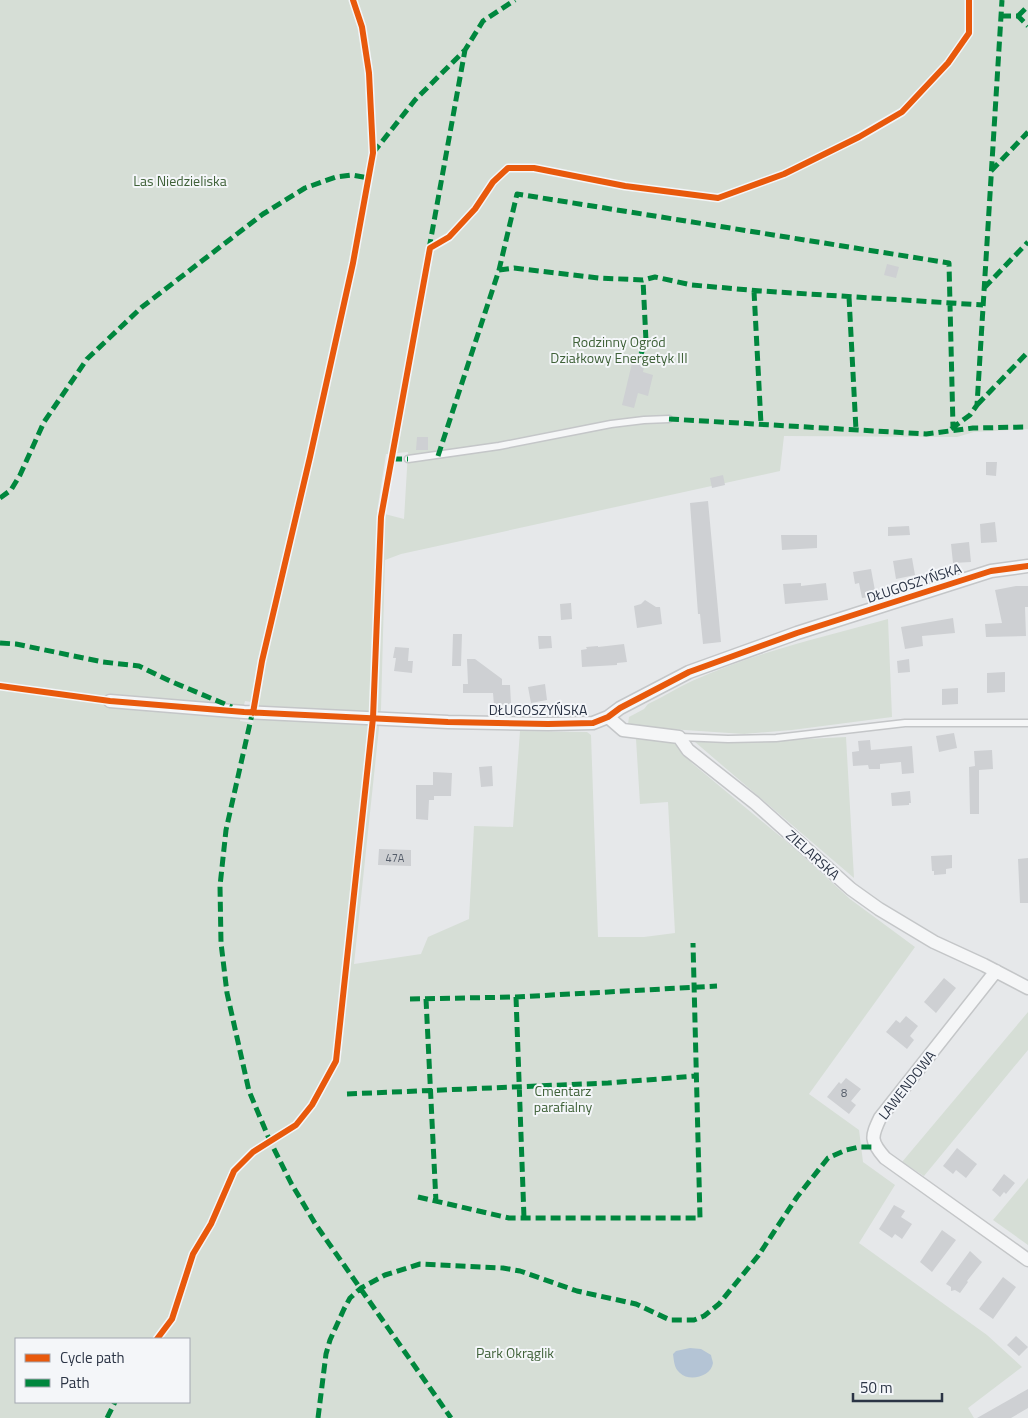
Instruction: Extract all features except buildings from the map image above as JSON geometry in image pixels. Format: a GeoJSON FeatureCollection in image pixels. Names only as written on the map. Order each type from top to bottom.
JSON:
{"type":"FeatureCollection","features":[{"type":"Feature","properties":{"kind":"street","name":"DŁUGOSZYŃSKA"},"geometry":{"type":"LineString","coordinates":[[110,701],[244,712],[448,722],[593,723],[608,717],[620,708],[689,672],[797,633],[991,571],[1028,566]]}},
{"type":"Feature","properties":{"kind":"street"},"geometry":{"type":"LineString","coordinates":[[608,717],[623,730],[679,737]]}},
{"type":"Feature","properties":{"kind":"street","name":"ZIELARSKA"},"geometry":{"type":"LineString","coordinates":[[679,737],[688,750],[755,803],[851,889],[879,909],[934,942],[1028,988]]}},
{"type":"Feature","properties":{"kind":"street","name":"LAWENDOWA"},"geometry":{"type":"LineString","coordinates":[[996,971],[880,1118],[873,1133],[875,1147],[884,1158],[1028,1260]]}},
{"type":"Feature","properties":{"kind":"lane"},"geometry":{"type":"LineString","coordinates":[[408,460],[499,446],[611,424],[669,419]]}},
{"type":"Feature","properties":{"kind":"lane"},"geometry":{"type":"LineString","coordinates":[[679,737],[776,738],[905,723],[1028,723]]}},
{"type":"Feature","properties":{"kind":"green space"},"geometry":{"type":"Polygon","coordinates":[[[0,0],[1028,0],[1028,429],[974,432],[957,437],[784,436],[780,471],[401,554],[385,560],[381,709],[354,964],[421,954],[428,937],[469,919],[474,826],[513,827],[520,731],[587,732],[591,735],[598,937],[644,937],[675,933],[668,802],[640,804],[636,739],[674,742],[693,764],[793,847],[850,899],[915,947],[809,1094],[859,1130],[863,1162],[895,1185],[859,1243],[987,1335],[1022,1367],[968,1408],[974,1418],[0,1418],[0,0]],[[408,452],[386,454],[377,512],[404,519],[408,452]],[[245,701],[240,721],[253,723],[257,703],[245,701]]]}},
{"type":"Feature","properties":{"kind":"green space"},"geometry":{"type":"Polygon","coordinates":[[[888,619],[892,717],[792,730],[744,734],[640,727],[628,724],[629,717],[644,709],[648,704],[715,671],[788,646],[888,619]]]}},
{"type":"Feature","properties":{"kind":"green space"},"geometry":{"type":"Polygon","coordinates":[[[846,737],[854,878],[695,742],[766,741],[846,737]]]}},
{"type":"Feature","properties":{"kind":"green space"},"geometry":{"type":"Polygon","coordinates":[[[1028,1012],[1028,1050],[924,1176],[902,1162],[1028,1012]]]}},
{"type":"Feature","properties":{"kind":"green space"},"geometry":{"type":"Polygon","coordinates":[[[1028,1178],[1028,1245],[993,1220],[1028,1178]]]}},
{"type":"Feature","properties":{"kind":"water"},"geometry":{"type":"Polygon","coordinates":[[[690,1348],[701,1349],[711,1355],[713,1363],[704,1375],[699,1377],[684,1376],[677,1369],[673,1354],[676,1351],[690,1348]]]}},
{"type":"Feature","properties":{"kind":"marked path"},"geometry":{"type":"LineString","coordinates":[[373,153],[415,100],[465,50],[483,21],[515,0]]}},
{"type":"Feature","properties":{"kind":"marked path"},"geometry":{"type":"LineString","coordinates":[[951,429],[970,415],[977,405],[1002,0]]}},
{"type":"Feature","properties":{"kind":"marked path"},"geometry":{"type":"LineString","coordinates":[[1018,16],[1028,6]]}},
{"type":"Feature","properties":{"kind":"marked path"},"geometry":{"type":"LineString","coordinates":[[1001,16],[1018,16],[1028,26]]}},
{"type":"Feature","properties":{"kind":"marked path"},"geometry":{"type":"LineString","coordinates":[[429,249],[465,50]]}},
{"type":"Feature","properties":{"kind":"marked path"},"geometry":{"type":"LineString","coordinates":[[991,171],[1028,132]]}},
{"type":"Feature","properties":{"kind":"marked path"},"geometry":{"type":"LineString","coordinates":[[0,498],[11,490],[20,475],[44,422],[87,359],[142,307],[263,214],[305,188],[336,177],[352,175],[369,178]]}},
{"type":"Feature","properties":{"kind":"marked path"},"geometry":{"type":"LineString","coordinates":[[438,456],[499,270],[517,194],[949,263],[953,427]]}},
{"type":"Feature","properties":{"kind":"marked path"},"geometry":{"type":"LineString","coordinates":[[984,288],[1028,242]]}},
{"type":"Feature","properties":{"kind":"marked path"},"geometry":{"type":"LineString","coordinates":[[499,270],[514,268],[599,278],[643,280],[655,277],[692,285],[761,291],[983,305]]}},
{"type":"Feature","properties":{"kind":"marked path"},"geometry":{"type":"LineString","coordinates":[[641,354],[646,341],[643,280]]}},
{"type":"Feature","properties":{"kind":"marked path"},"geometry":{"type":"LineString","coordinates":[[754,291],[761,424]]}},
{"type":"Feature","properties":{"kind":"marked path"},"geometry":{"type":"LineString","coordinates":[[849,297],[856,430]]}},
{"type":"Feature","properties":{"kind":"marked path"},"geometry":{"type":"LineString","coordinates":[[977,405],[1028,352]]}},
{"type":"Feature","properties":{"kind":"marked path"},"geometry":{"type":"LineString","coordinates":[[669,419],[926,434],[973,428],[1028,427]]}},
{"type":"Feature","properties":{"kind":"marked path"},"geometry":{"type":"LineString","coordinates":[[392,459],[408,459]]}},
{"type":"Feature","properties":{"kind":"marked path"},"geometry":{"type":"LineString","coordinates":[[0,643],[16,644],[103,662],[139,666],[232,707]]}},
{"type":"Feature","properties":{"kind":"marked path"},"geometry":{"type":"LineString","coordinates":[[253,710],[226,830],[220,886],[221,943],[227,993],[249,1091],[270,1141],[291,1183],[316,1225],[451,1418]]}},
{"type":"Feature","properties":{"kind":"marked path"},"geometry":{"type":"LineString","coordinates":[[418,1197],[509,1218],[700,1218],[693,943]]}},
{"type":"Feature","properties":{"kind":"marked path"},"geometry":{"type":"LineString","coordinates":[[410,999],[516,997],[717,986]]}},
{"type":"Feature","properties":{"kind":"marked path"},"geometry":{"type":"LineString","coordinates":[[516,997],[524,1218]]}},
{"type":"Feature","properties":{"kind":"marked path"},"geometry":{"type":"LineString","coordinates":[[426,999],[436,1202]]}},
{"type":"Feature","properties":{"kind":"marked path"},"geometry":{"type":"LineString","coordinates":[[347,1094],[608,1083],[696,1076]]}},
{"type":"Feature","properties":{"kind":"marked path"},"geometry":{"type":"LineString","coordinates":[[318,1418],[326,1354],[344,1309],[350,1298],[361,1288],[385,1275],[420,1264],[503,1268],[520,1271],[577,1291],[636,1304],[670,1320],[694,1320],[704,1316],[719,1304],[758,1256],[797,1197],[828,1158],[846,1150],[859,1147],[875,1147]]}},
{"type":"Feature","properties":{"kind":"marked path"},"geometry":{"type":"LineString","coordinates":[[107,1418],[114,1403]]}},
{"type":"Feature","properties":{"kind":"cycle path"},"geometry":{"type":"LineString","coordinates":[[253,713],[262,661],[353,263],[373,153],[369,73],[362,27],[353,0]]}},
{"type":"Feature","properties":{"kind":"cycle path"},"geometry":{"type":"LineString","coordinates":[[158,1338],[172,1319],[193,1254],[211,1224],[234,1171],[253,1152],[296,1125],[312,1105],[336,1061],[373,718],[381,517],[430,248],[449,237],[475,209],[493,182],[508,168],[534,168],[625,186],[718,198],[784,174],[859,137],[902,112],[948,63],[969,33],[969,0]]}},
{"type":"Feature","properties":{"kind":"cycle path"},"geometry":{"type":"LineString","coordinates":[[0,686],[110,701],[244,712],[448,722],[593,723],[608,717],[620,708],[689,672],[797,633],[991,571],[1028,566]]}},
{"type":"Feature","properties":{"kind":"park label","name":"Las Niedzieliska"},"geometry":{"type":"Point","coordinates":[180,181]}},
{"type":"Feature","properties":{"kind":"park label","name":"Rodzinny Ogród Działkowy Energetyk III"},"geometry":{"type":"Point","coordinates":[619,350]}},
{"type":"Feature","properties":{"kind":"park label","name":"Cmentarz parafialny"},"geometry":{"type":"Point","coordinates":[563,1100]}},
{"type":"Feature","properties":{"kind":"park label","name":"Park Okrąglik"},"geometry":{"type":"Point","coordinates":[515,1353]}}]}
